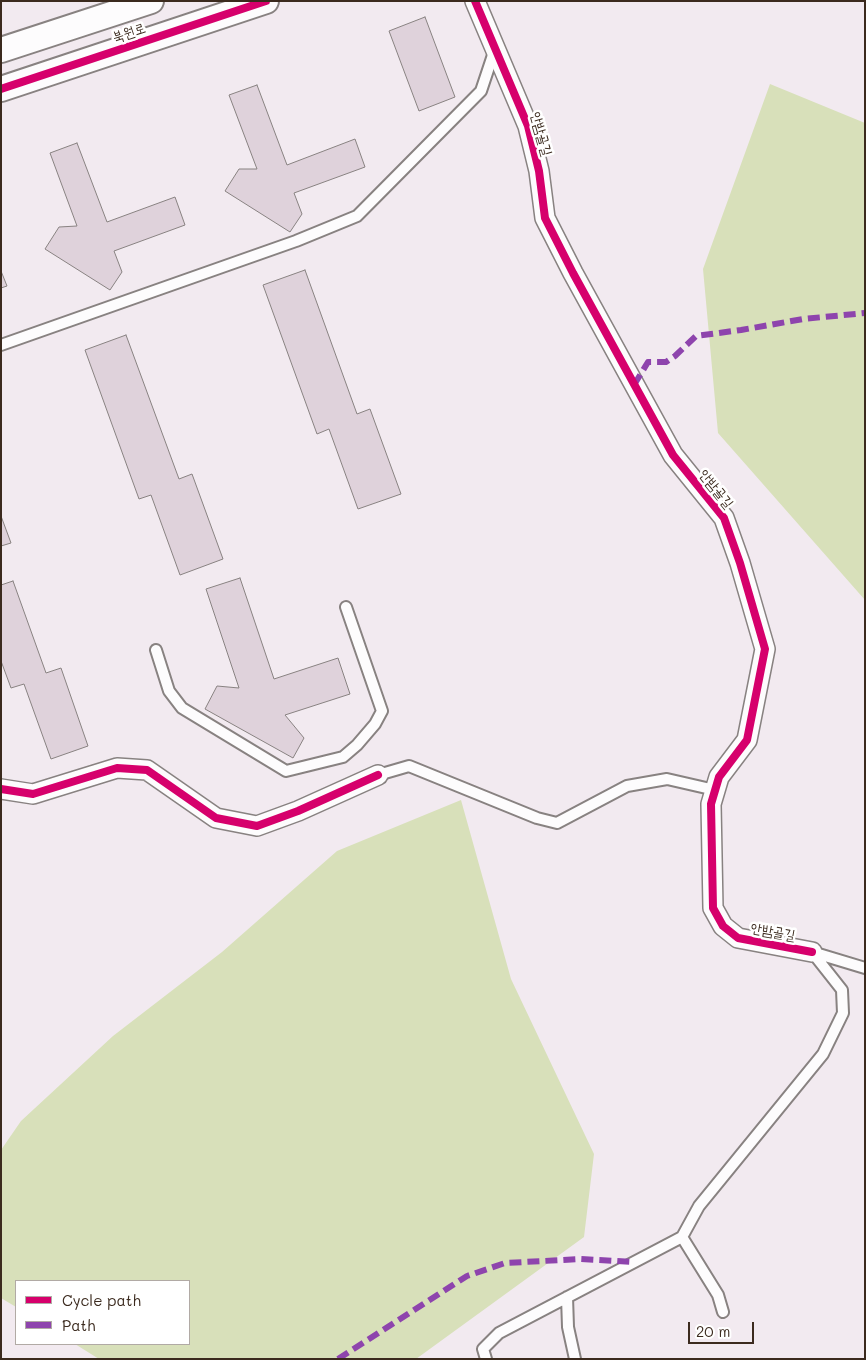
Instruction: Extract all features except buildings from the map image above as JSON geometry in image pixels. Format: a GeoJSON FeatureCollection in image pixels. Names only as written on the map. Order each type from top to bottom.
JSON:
{"type":"FeatureCollection","features":[{"type":"Feature","properties":{"kind":"street","name":"북원로"},"geometry":{"type":"LineString","coordinates":[[1,50],[151,1]]}},
{"type":"Feature","properties":{"kind":"street","name":"북원로"},"geometry":{"type":"LineString","coordinates":[[1,89],[266,1]]}},
{"type":"Feature","properties":{"kind":"street","name":"안밤골길"},"geometry":{"type":"LineString","coordinates":[[474,1],[528,126],[539,171],[545,218],[673,455],[724,518],[740,563],[765,649],[747,740],[718,777],[710,804],[713,908],[723,926],[738,938],[812,952]]}},
{"type":"Feature","properties":{"kind":"street"},"geometry":{"type":"LineString","coordinates":[[1,789],[33,794],[117,768],[147,770],[216,818],[257,826],[298,811],[378,775]]}},
{"type":"Feature","properties":{"kind":"lane"},"geometry":{"type":"LineString","coordinates":[[1,345],[296,241],[357,216],[482,91],[495,48]]}},
{"type":"Feature","properties":{"kind":"lane"},"geometry":{"type":"LineString","coordinates":[[156,650],[169,691],[182,708],[286,771],[343,757],[375,724],[382,710],[346,607]]}},
{"type":"Feature","properties":{"kind":"lane"},"geometry":{"type":"LineString","coordinates":[[378,775],[410,766],[537,818],[557,822],[627,786],[667,779],[715,790]]}},
{"type":"Feature","properties":{"kind":"lane"},"geometry":{"type":"LineString","coordinates":[[812,952],[865,968]]}},
{"type":"Feature","properties":{"kind":"lane"},"geometry":{"type":"LineString","coordinates":[[486,1359],[483,1348],[499,1333],[682,1237],[699,1206],[823,1054],[843,1013],[842,990],[812,952]]}},
{"type":"Feature","properties":{"kind":"lane"},"geometry":{"type":"LineString","coordinates":[[682,1237],[718,1295],[723,1312]]}},
{"type":"Feature","properties":{"kind":"lane"},"geometry":{"type":"LineString","coordinates":[[567,1297],[568,1327],[575,1359]]}},
{"type":"Feature","properties":{"kind":"green space"},"geometry":{"type":"Polygon","coordinates":[[[770,84],[865,123],[865,600],[718,433],[703,269],[770,84]]]}},
{"type":"Feature","properties":{"kind":"green space"},"geometry":{"type":"Polygon","coordinates":[[[461,800],[511,979],[594,1154],[584,1237],[416,1359],[99,1359],[77,1345],[190,1345],[190,1280],[15,1280],[15,1306],[1,1298],[1,1150],[21,1121],[113,1036],[222,952],[337,851],[461,800]]]}},
{"type":"Feature","properties":{"kind":"marked path"},"geometry":{"type":"LineString","coordinates":[[634,385],[648,362],[666,362],[696,336],[803,319],[865,313]]}},
{"type":"Feature","properties":{"kind":"marked path"},"geometry":{"type":"LineString","coordinates":[[338,1359],[467,1276],[505,1263],[581,1259],[635,1262]]}},
{"type":"Feature","properties":{"kind":"cycle path"},"geometry":{"type":"LineString","coordinates":[[1,89],[266,1]]}},
{"type":"Feature","properties":{"kind":"cycle path"},"geometry":{"type":"LineString","coordinates":[[475,1],[528,126],[539,171],[545,218],[673,455],[724,518],[740,563],[765,649],[747,740],[719,777],[711,804],[713,908],[723,926],[738,938],[812,952]]}},
{"type":"Feature","properties":{"kind":"cycle path"},"geometry":{"type":"LineString","coordinates":[[1,789],[33,794],[117,768],[147,770],[216,818],[257,826],[298,811],[378,775]]}}]}
